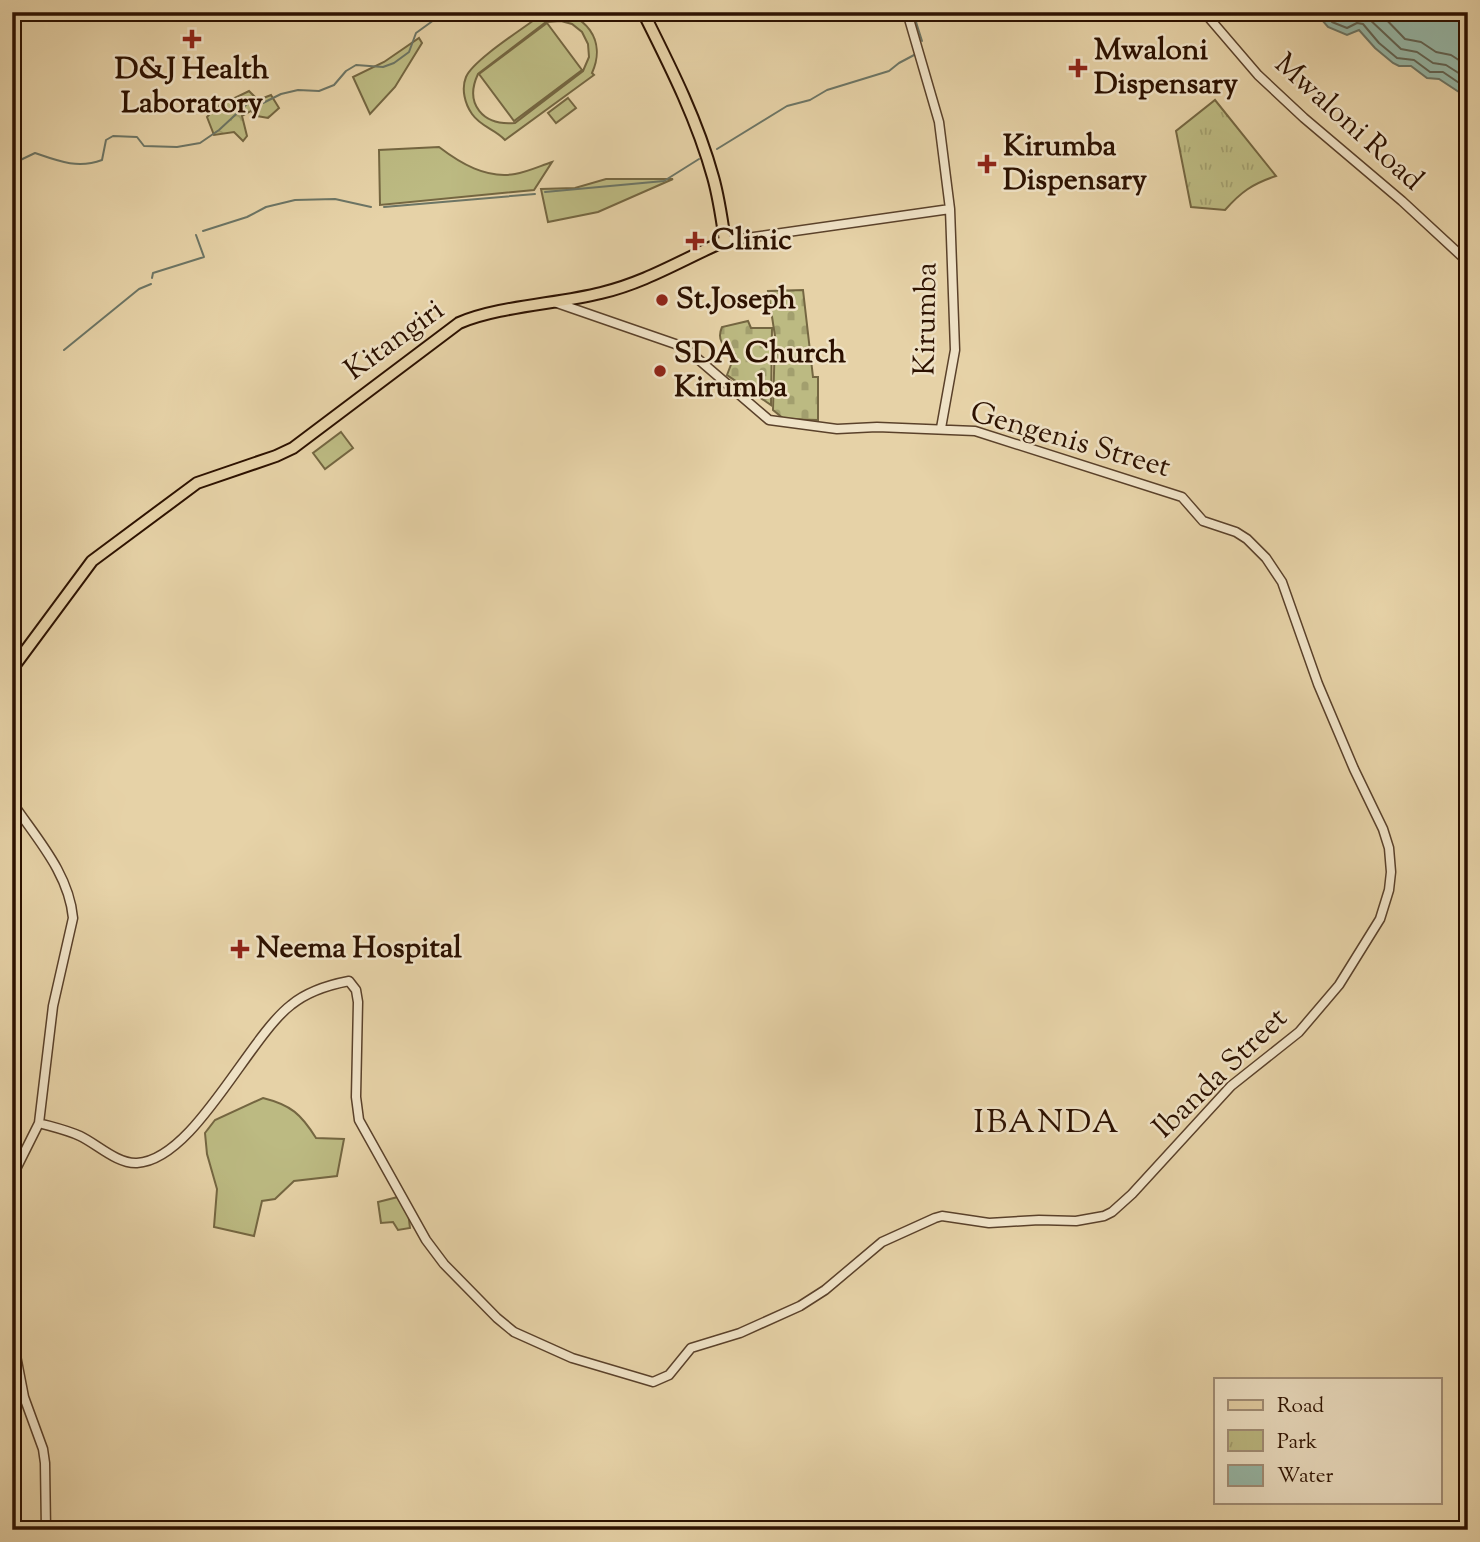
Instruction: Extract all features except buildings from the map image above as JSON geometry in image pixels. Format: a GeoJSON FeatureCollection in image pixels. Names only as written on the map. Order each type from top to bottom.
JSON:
{"type":"FeatureCollection","features":[{"type":"Feature","properties":{"kind":"main road"},"geometry":{"type":"LineString","coordinates":[[643,12],[673,70],[701,136],[714,179],[725,241]]}},
{"type":"Feature","properties":{"kind":"main road","name":"Kitangiri"},"geometry":{"type":"LineString","coordinates":[[12,669],[92,561],[183,492],[210,477],[276,456],[293,447],[459,323],[481,316],[602,293],[648,278],[725,241]]}},
{"type":"Feature","properties":{"kind":"street","name":"Kirumba"},"geometry":{"type":"LineString","coordinates":[[907,12],[934,102],[945,160],[950,209],[955,350],[941,428]]}},
{"type":"Feature","properties":{"kind":"street","name":"Mwaloni Road"},"geometry":{"type":"LineString","coordinates":[[1204,12],[1272,89],[1468,262]]}},
{"type":"Feature","properties":{"kind":"street","name":"Kitangiri"},"geometry":{"type":"LineString","coordinates":[[725,241],[950,209]]}},
{"type":"Feature","properties":{"kind":"street","name":"Gengenis Street"},"geometry":{"type":"LineString","coordinates":[[554,302],[684,347],[769,420],[837,429],[856,427],[975,430],[1187,501],[1203,521],[1236,532],[1256,547]]}},
{"type":"Feature","properties":{"kind":"street","name":"Ibanda Street"},"geometry":{"type":"LineString","coordinates":[[39,1123],[79,1135],[118,1158],[136,1163],[152,1159],[171,1147],[205,1114],[262,1035],[291,1004],[325,986],[349,981],[356,990],[358,1002],[356,1097],[359,1120],[426,1240],[444,1264],[496,1318],[514,1332],[572,1358],[653,1382],[669,1375],[691,1348],[740,1333],[800,1306],[825,1290],[883,1242],[942,1216],[989,1223],[1076,1221],[1104,1216],[1132,1194],[1231,1086],[1299,1032],[1339,985],[1380,919],[1389,890],[1389,848],[1383,829],[1329,713],[1282,582],[1256,547]]}},
{"type":"Feature","properties":{"kind":"street"},"geometry":{"type":"LineString","coordinates":[[12,802],[45,847],[72,904],[73,918],[51,1019],[39,1123],[12,1177]]}},
{"type":"Feature","properties":{"kind":"street"},"geometry":{"type":"LineString","coordinates":[[12,1335],[24,1397],[45,1463],[46,1530]]}},
{"type":"Feature","properties":{"kind":"green space"},"geometry":{"type":"Polygon","coordinates":[[[563,13],[574,17],[590,30],[597,50],[592,73],[594,75],[505,140],[480,122],[467,106],[464,96],[466,77],[478,62],[541,15],[563,13]],[[561,21],[546,22],[478,74],[473,95],[479,111],[494,121],[515,123],[583,71],[589,57],[588,44],[582,32],[572,24],[561,21]]]}},
{"type":"Feature","properties":{"kind":"green space"},"geometry":{"type":"Polygon","coordinates":[[[547,23],[582,70],[514,121],[479,74],[547,23]]]}},
{"type":"Feature","properties":{"kind":"green space"},"geometry":{"type":"Polygon","coordinates":[[[419,38],[422,43],[395,87],[370,114],[353,77],[384,62],[419,38]]]}},
{"type":"Feature","properties":{"kind":"green space"},"geometry":{"type":"Polygon","coordinates":[[[249,91],[258,100],[271,95],[279,108],[268,118],[257,116],[251,111],[242,116],[247,136],[243,141],[234,132],[214,135],[207,117],[216,107],[249,91]]]}},
{"type":"Feature","properties":{"kind":"green space"},"geometry":{"type":"Polygon","coordinates":[[[568,98],[576,108],[556,123],[548,113],[568,98]]]}},
{"type":"Feature","properties":{"kind":"green space"},"geometry":{"type":"Polygon","coordinates":[[[1215,100],[1276,176],[1248,189],[1225,210],[1191,207],[1176,131],[1215,100]]]}},
{"type":"Feature","properties":{"kind":"green space"},"geometry":{"type":"Polygon","coordinates":[[[439,147],[465,164],[494,174],[520,173],[552,162],[534,190],[380,205],[379,150],[439,147]]]}},
{"type":"Feature","properties":{"kind":"green space"},"geometry":{"type":"Polygon","coordinates":[[[606,179],[673,179],[598,212],[548,222],[541,189],[575,188],[606,179]]]}},
{"type":"Feature","properties":{"kind":"green space"},"geometry":{"type":"Polygon","coordinates":[[[803,290],[813,377],[818,377],[818,420],[784,419],[773,410],[775,336],[768,291],[803,290]]]}},
{"type":"Feature","properties":{"kind":"green space"},"geometry":{"type":"Polygon","coordinates":[[[748,321],[751,328],[772,328],[771,405],[727,375],[735,354],[724,346],[720,332],[722,327],[748,321]]]}},
{"type":"Feature","properties":{"kind":"green space"},"geometry":{"type":"Polygon","coordinates":[[[341,432],[353,448],[325,469],[313,453],[341,432]]]}},
{"type":"Feature","properties":{"kind":"green space"},"geometry":{"type":"Polygon","coordinates":[[[263,1098],[294,1112],[316,1138],[344,1139],[337,1176],[294,1181],[275,1199],[262,1201],[254,1236],[214,1227],[217,1189],[207,1154],[205,1133],[215,1120],[263,1098]]]}},
{"type":"Feature","properties":{"kind":"green space"},"geometry":{"type":"Polygon","coordinates":[[[398,1197],[408,1212],[410,1228],[398,1230],[393,1222],[381,1223],[378,1202],[398,1197]]]}},
{"type":"Feature","properties":{"kind":"water"},"geometry":{"type":"Polygon","coordinates":[[[1315,12],[1468,12],[1468,98],[1439,79],[1427,78],[1411,66],[1393,63],[1359,30],[1347,35],[1328,27],[1315,12]]]}},
{"type":"Feature","properties":{"kind":"waterway"},"geometry":{"type":"LineString","coordinates":[[12,164],[35,153],[68,163],[93,163],[102,160],[106,140],[113,136],[137,137],[144,146],[177,147],[200,143],[219,130],[247,104],[263,103],[281,94],[298,90],[319,91],[334,85],[346,71],[356,65],[383,67],[394,63],[409,52],[416,33],[445,12]]}},
{"type":"Feature","properties":{"kind":"waterway"},"geometry":{"type":"LineString","coordinates":[[922,41],[916,22],[930,12]]}},
{"type":"Feature","properties":{"kind":"waterway"},"geometry":{"type":"LineString","coordinates":[[717,149],[787,106],[810,100],[827,90],[889,71],[916,54]]}},
{"type":"Feature","properties":{"kind":"waterway"},"geometry":{"type":"LineString","coordinates":[[545,192],[664,181],[699,159]]}},
{"type":"Feature","properties":{"kind":"waterway"},"geometry":{"type":"LineString","coordinates":[[384,207],[535,194]]}},
{"type":"Feature","properties":{"kind":"waterway"},"geometry":{"type":"LineString","coordinates":[[203,231],[247,217],[266,207],[295,200],[335,199],[371,207]]}},
{"type":"Feature","properties":{"kind":"waterway"},"geometry":{"type":"LineString","coordinates":[[152,278],[153,273],[204,257],[196,235]]}},
{"type":"Feature","properties":{"kind":"waterway"},"geometry":{"type":"LineString","coordinates":[[64,350],[139,289],[151,284]]}},
{"type":"Feature","properties":{"kind":"place","name":"D&J Health Laboratory"},"geometry":{"type":"Point","coordinates":[192,39]}},
{"type":"Feature","properties":{"kind":"place","name":"Mwaloni Dispensary"},"geometry":{"type":"Point","coordinates":[1078,68]}},
{"type":"Feature","properties":{"kind":"place","name":"Kirumba Dispensary"},"geometry":{"type":"Point","coordinates":[987,164]}},
{"type":"Feature","properties":{"kind":"place","name":"Clinic"},"geometry":{"type":"Point","coordinates":[695,241]}},
{"type":"Feature","properties":{"kind":"place","name":"St.Joseph"},"geometry":{"type":"Point","coordinates":[662,300]}},
{"type":"Feature","properties":{"kind":"place","name":"SDA Church Kirumba"},"geometry":{"type":"Point","coordinates":[660,371]}},
{"type":"Feature","properties":{"kind":"place","name":"Neema Hospital"},"geometry":{"type":"Point","coordinates":[240,949]}},
{"type":"Feature","properties":{"kind":"district","name":"IBANDA"},"geometry":{"type":"Point","coordinates":[1047,1124]}}]}
